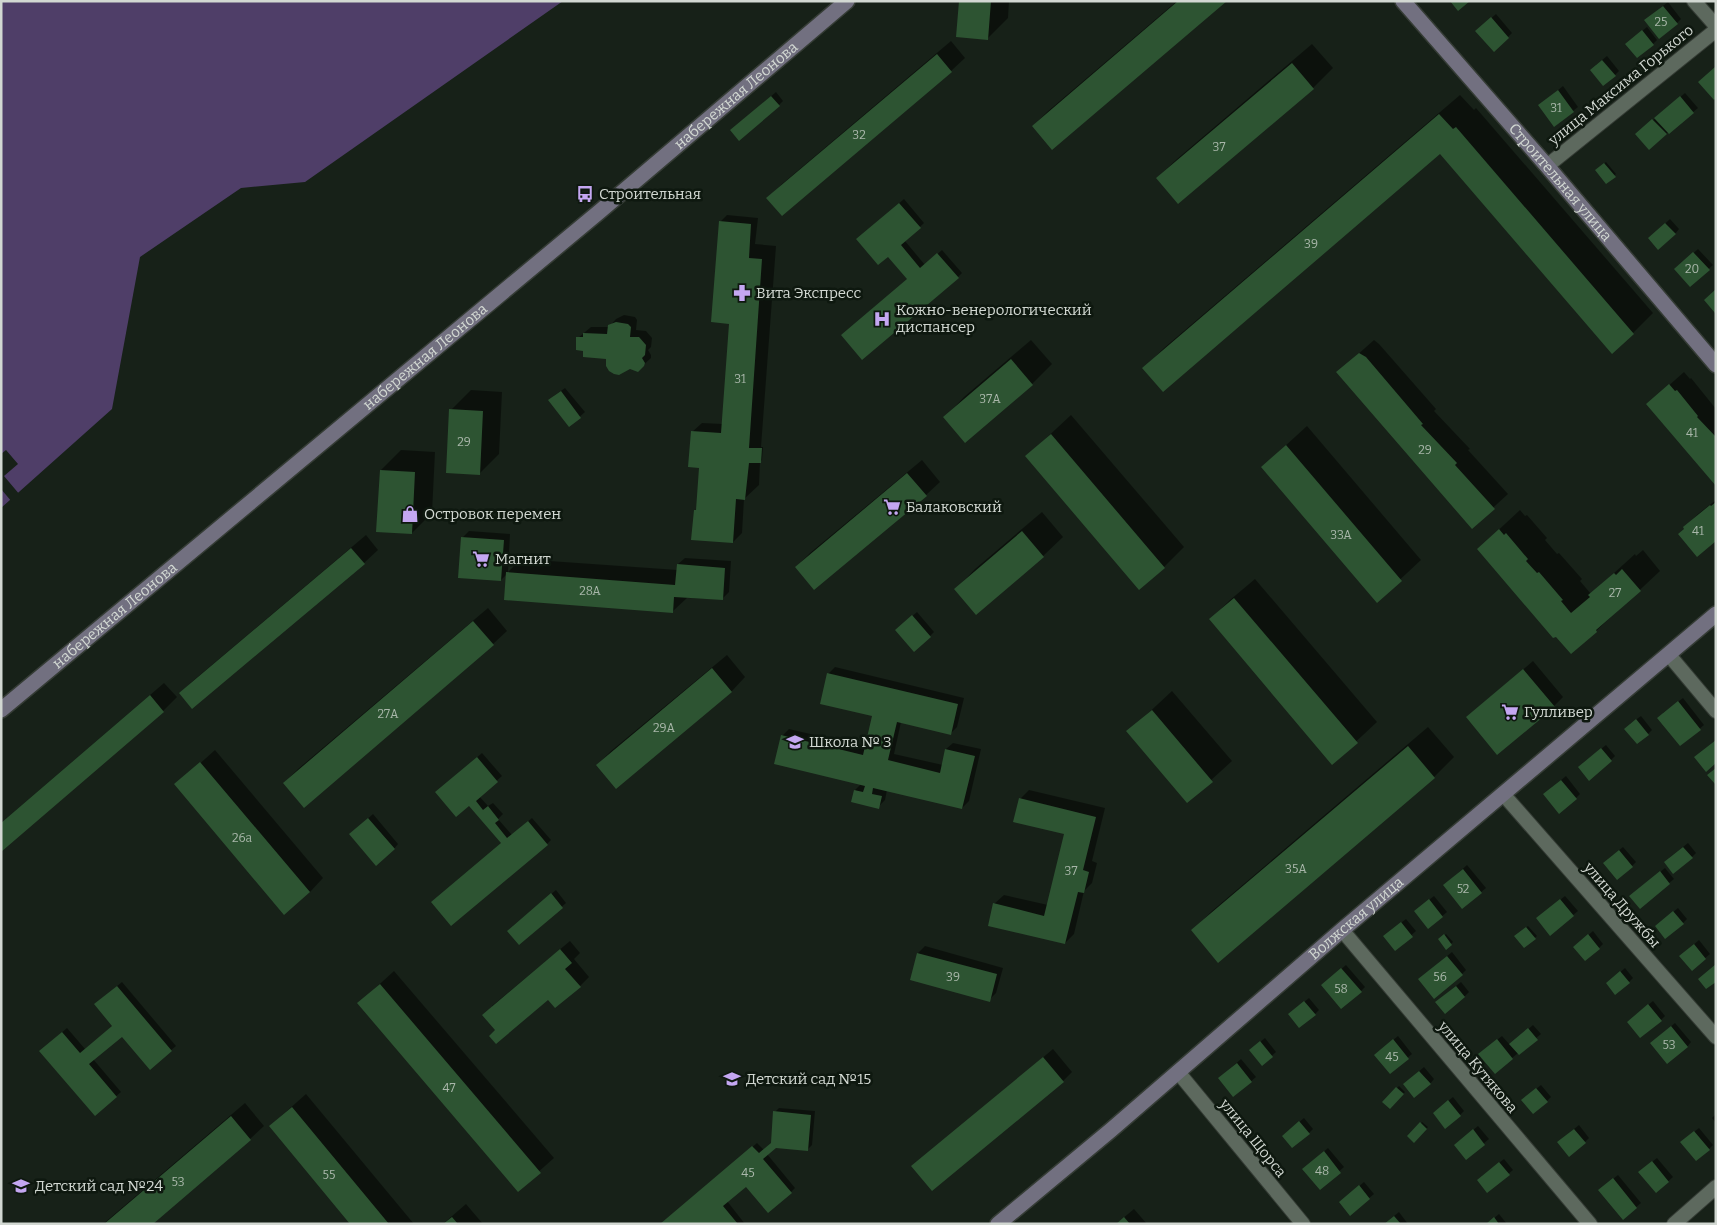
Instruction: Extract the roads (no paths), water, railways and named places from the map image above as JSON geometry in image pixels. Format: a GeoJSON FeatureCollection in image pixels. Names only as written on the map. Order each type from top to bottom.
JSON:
{"type":"FeatureCollection","features":[{"type":"Feature","properties":{"kind":"street","name":"набережная Леонова"},"geometry":{"type":"LineString","coordinates":[[1,710],[662,159],[847,1]]}},
{"type":"Feature","properties":{"kind":"street","name":"Строительная улица"},"geometry":{"type":"LineString","coordinates":[[1403,1],[1547,166],[1716,365]]}},
{"type":"Feature","properties":{"kind":"street"},"geometry":{"type":"LineString","coordinates":[[1694,1],[1716,28]]}},
{"type":"Feature","properties":{"kind":"street","name":"улица Максима Горького"},"geometry":{"type":"LineString","coordinates":[[1547,166],[1716,28]]}},
{"type":"Feature","properties":{"kind":"street","name":"Волжская улица"},"geometry":{"type":"LineString","coordinates":[[998,1224],[1716,614]]}},
{"type":"Feature","properties":{"kind":"street"},"geometry":{"type":"LineString","coordinates":[[1669,655],[1716,711]]}},
{"type":"Feature","properties":{"kind":"street","name":"улица Дружбы"},"geometry":{"type":"LineString","coordinates":[[1503,794],[1716,1037]]}},
{"type":"Feature","properties":{"kind":"street","name":"улица Кутякова"},"geometry":{"type":"LineString","coordinates":[[1342,930],[1590,1224]]}},
{"type":"Feature","properties":{"kind":"street","name":"улица Щорса"},"geometry":{"type":"LineString","coordinates":[[1178,1072],[1303,1224]]}},
{"type":"Feature","properties":{"kind":"street"},"geometry":{"type":"LineString","coordinates":[[1674,1224],[1716,1187]]}},
{"type":"Feature","properties":{"kind":"place","name":"Строительная"},"geometry":{"type":"Point","coordinates":[585,194]}},
{"type":"Feature","properties":{"kind":"place","name":"Вита Экспресс"},"geometry":{"type":"Point","coordinates":[742,293]}},
{"type":"Feature","properties":{"kind":"place","name":"Кожно-венерологический диспансер"},"geometry":{"type":"Point","coordinates":[882,319]}},
{"type":"Feature","properties":{"kind":"place","name":"Балаковский"},"geometry":{"type":"Point","coordinates":[892,507]}},
{"type":"Feature","properties":{"kind":"place","name":"Островок перемен"},"geometry":{"type":"Point","coordinates":[410,514]}},
{"type":"Feature","properties":{"kind":"place","name":"Магнит"},"geometry":{"type":"Point","coordinates":[481,559]}},
{"type":"Feature","properties":{"kind":"place","name":"Гулливер"},"geometry":{"type":"Point","coordinates":[1510,712]}},
{"type":"Feature","properties":{"kind":"place","name":"Школа № 3"},"geometry":{"type":"Point","coordinates":[795,742]}},
{"type":"Feature","properties":{"kind":"place","name":"Детский сад №15"},"geometry":{"type":"Point","coordinates":[732,1079]}},
{"type":"Feature","properties":{"kind":"place","name":"Детский сад №24"},"geometry":{"type":"Point","coordinates":[21,1186]}}]}
